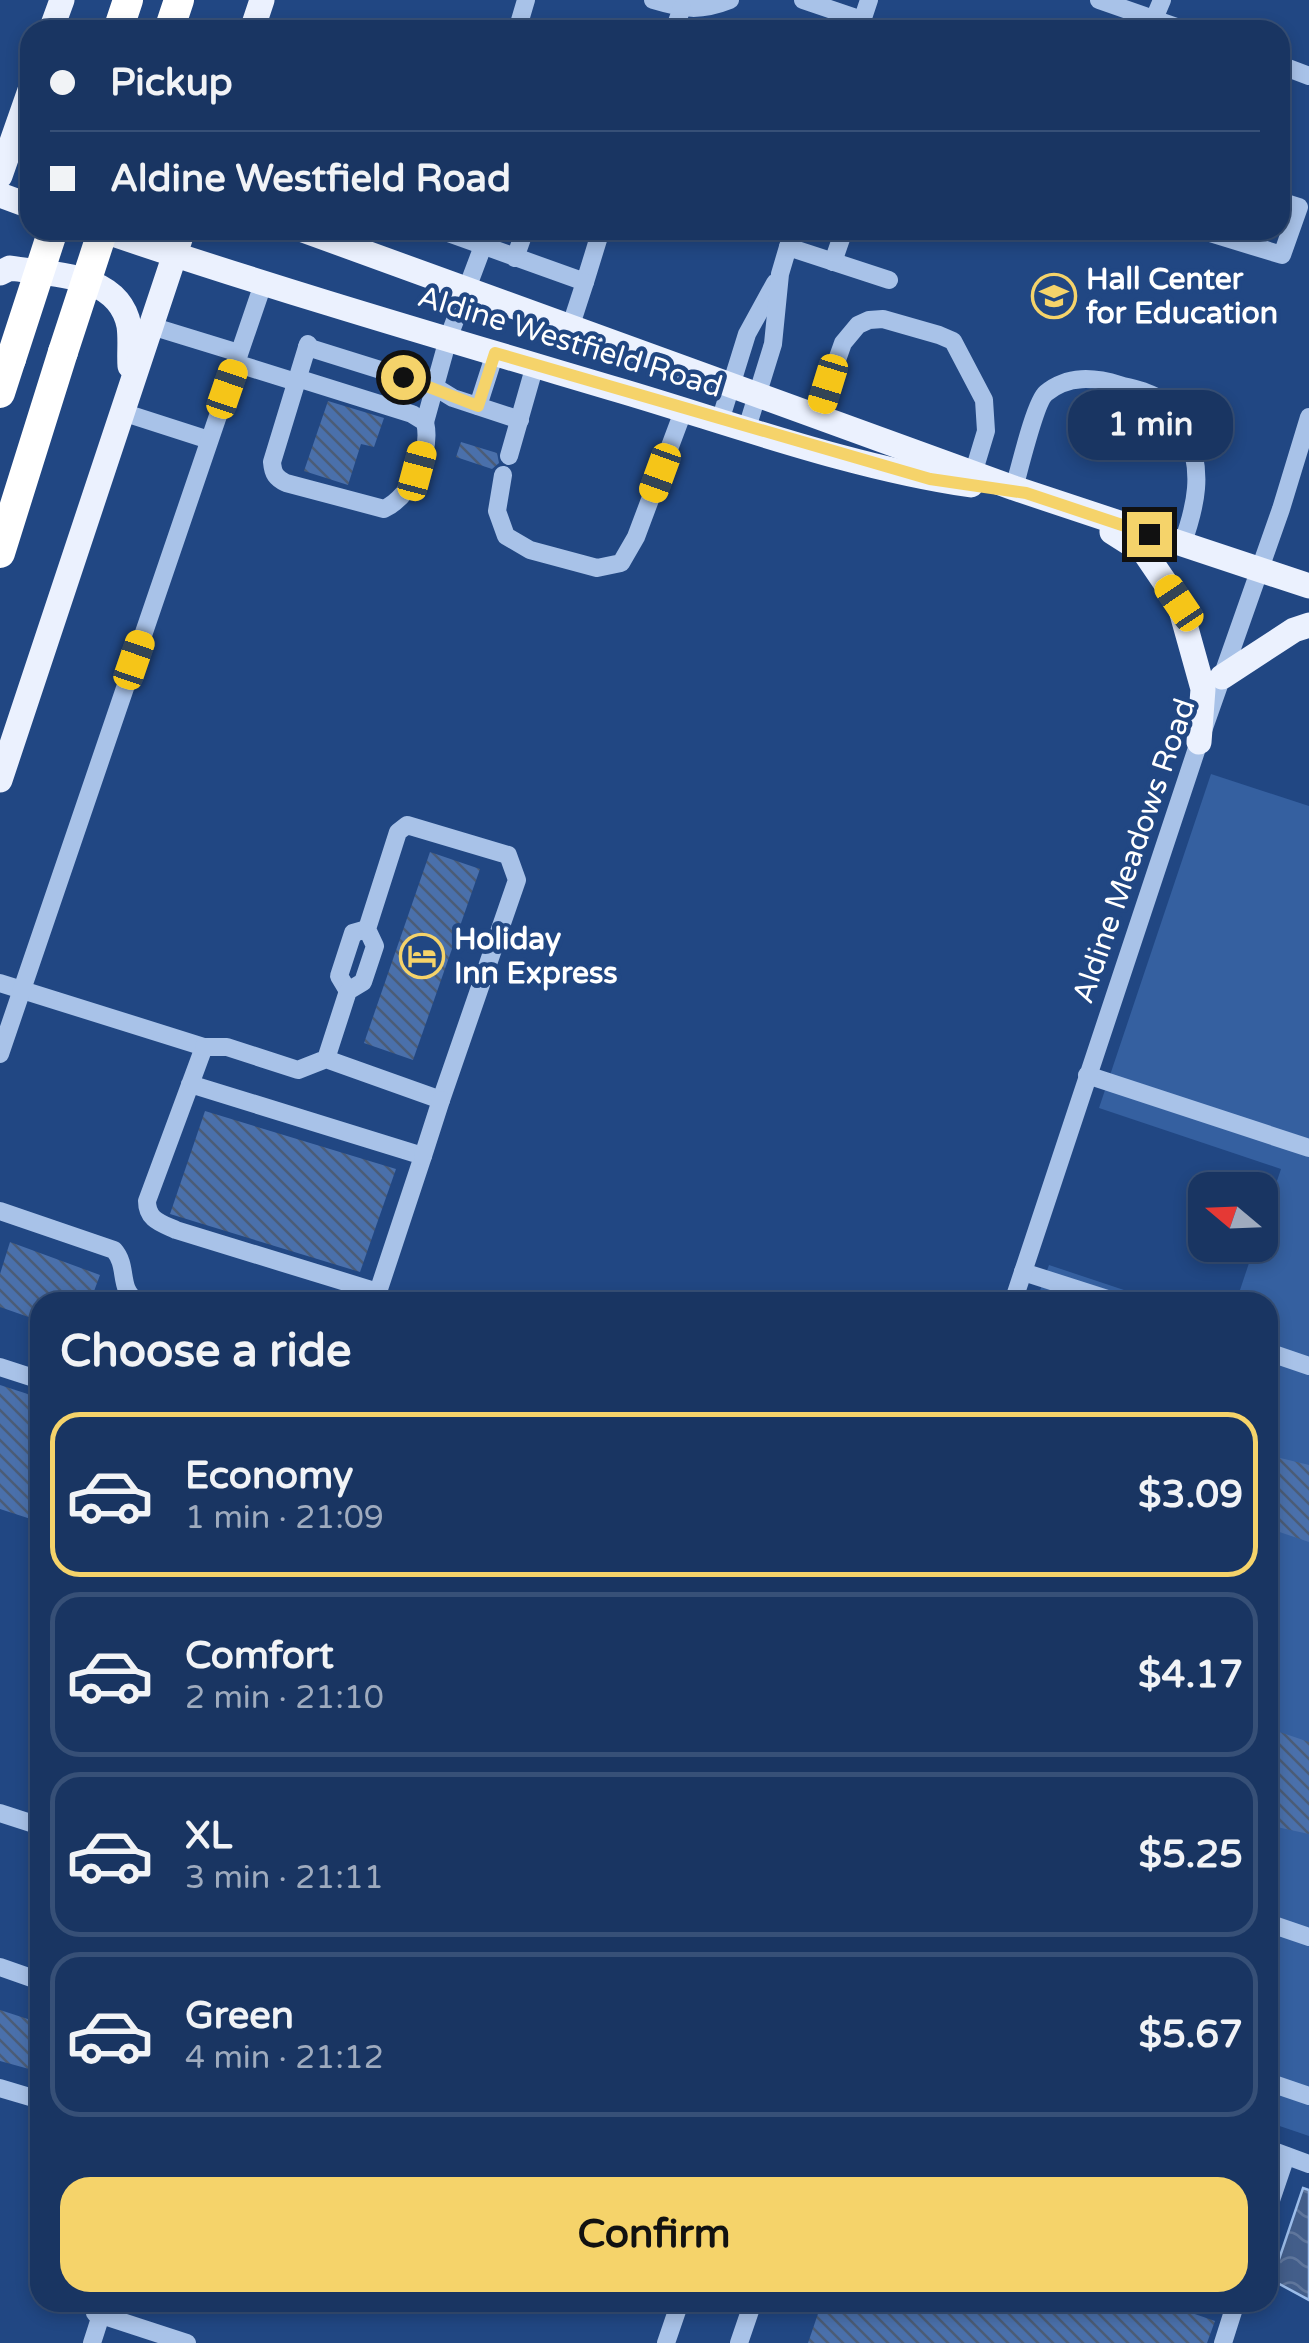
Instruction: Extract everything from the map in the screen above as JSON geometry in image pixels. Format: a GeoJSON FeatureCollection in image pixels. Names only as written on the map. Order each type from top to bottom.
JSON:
{"type":"FeatureCollection","features":[{"type":"Feature","properties":{"kind":"highway"},"geometry":{"type":"LineString","coordinates":[[0,393],[50,240]]}},
{"type":"Feature","properties":{"kind":"highway"},"geometry":{"type":"LineString","coordinates":[[0,552],[99,240]]}},
{"type":"Feature","properties":{"kind":"main road"},"geometry":{"type":"LineString","coordinates":[[0,176],[16,122]]}},
{"type":"Feature","properties":{"kind":"main road","name":"Aldine Westfield Road"},"geometry":{"type":"LineString","coordinates":[[130,240],[262,284],[747,428],[930,479],[1020,491]]}},
{"type":"Feature","properties":{"kind":"main road"},"geometry":{"type":"LineString","coordinates":[[0,780],[180,240]]}},
{"type":"Feature","properties":{"kind":"main road","name":"Aldine Westfield Road"},"geometry":{"type":"LineString","coordinates":[[331,240],[816,419],[1083,513],[1309,586]]}},
{"type":"Feature","properties":{"kind":"main road"},"geometry":{"type":"LineString","coordinates":[[0,273],[10,268],[100,284],[117,302],[129,324],[130,386]]}},
{"type":"Feature","properties":{"kind":"main road"},"geometry":{"type":"LineString","coordinates":[[1083,513],[1145,553],[1179,603],[1203,689],[1199,742]]}},
{"type":"Feature","properties":{"kind":"main road"},"geometry":{"type":"LineString","coordinates":[[1222,677],[1294,630],[1309,625]]}},
{"type":"Feature","properties":{"kind":"street"},"geometry":{"type":"LineString","coordinates":[[653,0],[682,8],[709,9],[730,0]]}},
{"type":"Feature","properties":{"kind":"street"},"geometry":{"type":"LineString","coordinates":[[803,0],[849,20]]}},
{"type":"Feature","properties":{"kind":"street"},"geometry":{"type":"LineString","coordinates":[[1099,0],[1154,19],[1162,0]]}},
{"type":"Feature","properties":{"kind":"street"},"geometry":{"type":"LineString","coordinates":[[678,20],[682,8]]}},
{"type":"Feature","properties":{"kind":"street"},"geometry":{"type":"LineString","coordinates":[[1290,205],[1298,208],[1290,231],[1309,238]]}},
{"type":"Feature","properties":{"kind":"street"},"geometry":{"type":"LineString","coordinates":[[486,240],[448,340],[435,387],[425,422],[427,432],[407,492],[384,509],[286,483],[273,471],[272,462],[308,345],[435,387],[453,398],[520,420]]}},
{"type":"Feature","properties":{"kind":"street"},"geometry":{"type":"LineString","coordinates":[[490,240],[515,258],[585,282]]}},
{"type":"Feature","properties":{"kind":"street"},"geometry":{"type":"LineString","coordinates":[[515,258],[521,240]]}},
{"type":"Feature","properties":{"kind":"street"},"geometry":{"type":"LineString","coordinates":[[570,328],[597,240]]}},
{"type":"Feature","properties":{"kind":"street"},"geometry":{"type":"LineString","coordinates":[[747,428],[773,344],[780,274],[790,240]]}},
{"type":"Feature","properties":{"kind":"street"},"geometry":{"type":"LineString","coordinates":[[792,240],[833,262],[889,280]]}},
{"type":"Feature","properties":{"kind":"street"},"geometry":{"type":"LineString","coordinates":[[833,262],[841,240]]}},
{"type":"Feature","properties":{"kind":"street"},"geometry":{"type":"LineString","coordinates":[[1233,240],[1282,255],[1287,240]]}},
{"type":"Feature","properties":{"kind":"street"},"geometry":{"type":"LineString","coordinates":[[720,420],[746,334],[780,274]]}},
{"type":"Feature","properties":{"kind":"street"},"geometry":{"type":"LineString","coordinates":[[0,1054],[262,284]]}},
{"type":"Feature","properties":{"kind":"street"},"geometry":{"type":"LineString","coordinates":[[816,419],[843,343],[858,325],[883,319],[939,335],[953,341],[984,400],[986,431],[973,474]]}},
{"type":"Feature","properties":{"kind":"street"},"geometry":{"type":"LineString","coordinates":[[151,326],[297,380],[412,414],[425,422]]}},
{"type":"Feature","properties":{"kind":"street"},"geometry":{"type":"LineString","coordinates":[[478,406],[495,353]]}},
{"type":"Feature","properties":{"kind":"street"},"geometry":{"type":"LineString","coordinates":[[509,456],[535,365]]}},
{"type":"Feature","properties":{"kind":"street"},"geometry":{"type":"LineString","coordinates":[[1020,491],[1038,406],[1045,394],[1090,377],[1150,394],[1166,402],[1182,423],[1193,448],[1198,473],[1196,498],[1182,545]]}},
{"type":"Feature","properties":{"kind":"street"},"geometry":{"type":"LineString","coordinates":[[503,475],[497,511],[506,536],[530,550],[597,568],[621,563],[636,537],[684,409]]}},
{"type":"Feature","properties":{"kind":"street"},"geometry":{"type":"LineString","coordinates":[[122,412],[209,440]]}},
{"type":"Feature","properties":{"kind":"street","name":"Aldine Meadows Road"},"geometry":{"type":"LineString","coordinates":[[1016,1292],[1309,417]]}},
{"type":"Feature","properties":{"kind":"street"},"geometry":{"type":"LineString","coordinates":[[204,1047],[147,1201],[147,1211],[154,1220],[378,1292],[517,880],[508,855],[406,825],[398,832],[367,929],[375,946],[363,982],[348,991],[326,1059]]}},
{"type":"Feature","properties":{"kind":"street"},"geometry":{"type":"LineString","coordinates":[[0,983],[204,1047],[227,1047],[298,1070],[326,1059],[441,1100]]}},
{"type":"Feature","properties":{"kind":"street"},"geometry":{"type":"LineString","coordinates":[[1087,1074],[1309,1148]]}},
{"type":"Feature","properties":{"kind":"street"},"geometry":{"type":"LineString","coordinates":[[190,1084],[422,1156]]}},
{"type":"Feature","properties":{"kind":"street"},"geometry":{"type":"LineString","coordinates":[[0,1211],[114,1250],[120,1258],[127,1292]]}},
{"type":"Feature","properties":{"kind":"street"},"geometry":{"type":"LineString","coordinates":[[1023,1272],[1065,1292]]}},
{"type":"Feature","properties":{"kind":"street"},"geometry":{"type":"LineString","coordinates":[[1278,1355],[1309,1366]]}},
{"type":"Feature","properties":{"kind":"street"},"geometry":{"type":"LineString","coordinates":[[0,1366],[30,1376]]}},
{"type":"Feature","properties":{"kind":"street"},"geometry":{"type":"LineString","coordinates":[[0,1813],[30,1823]]}},
{"type":"Feature","properties":{"kind":"street"},"geometry":{"type":"LineString","coordinates":[[1278,1926],[1309,1937]]}},
{"type":"Feature","properties":{"kind":"street"},"geometry":{"type":"LineString","coordinates":[[0,1968],[30,1978]]}},
{"type":"Feature","properties":{"kind":"street"},"geometry":{"type":"LineString","coordinates":[[1278,2085],[1309,2096]]}},
{"type":"Feature","properties":{"kind":"street"},"geometry":{"type":"LineString","coordinates":[[0,2088],[30,2097]]}},
{"type":"Feature","properties":{"kind":"street"},"geometry":{"type":"LineString","coordinates":[[1278,2154],[1309,2164]]}},
{"type":"Feature","properties":{"kind":"street"},"geometry":{"type":"LineString","coordinates":[[92,2343],[99,2312]]}},
{"type":"Feature","properties":{"kind":"street"},"geometry":{"type":"LineString","coordinates":[[108,2312],[187,2343]]}},
{"type":"Feature","properties":{"kind":"street"},"geometry":{"type":"LineString","coordinates":[[666,2343],[677,2312]]}},
{"type":"Feature","properties":{"kind":"street"},"geometry":{"type":"LineString","coordinates":[[739,2343],[750,2312]]}},
{"type":"Feature","properties":{"kind":"street"},"geometry":{"type":"LineString","coordinates":[[1223,2343],[1232,2312]]}},
{"type":"Feature","properties":{"kind":"shaded area"},"geometry":{"type":"Polygon","coordinates":[[[1211,774],[1309,806],[1309,2136],[1278,2125],[1278,1292],[1239,1292],[1249,1262],[1278,1262],[1281,1169],[1099,1108],[1211,774]]]}},
{"type":"Feature","properties":{"kind":"shaded area"},"geometry":{"type":"Polygon","coordinates":[[[1049,1265],[1130,1292],[1040,1292],[1049,1265]]]}},
{"type":"Feature","properties":{"kind":"water"},"geometry":{"type":"Polygon","coordinates":[[[1303,2188],[1309,2190],[1309,2300],[1278,2283],[1278,2262],[1303,2188]]]}},
{"type":"Feature","properties":{"kind":"building"},"geometry":{"type":"Polygon","coordinates":[[[328,401],[384,418],[374,447],[361,444],[348,485],[304,471],[328,401]]]}},
{"type":"Feature","properties":{"kind":"building"},"geometry":{"type":"Polygon","coordinates":[[[461,442],[497,453],[499,463],[492,469],[456,457],[461,442]]]}},
{"type":"Feature","properties":{"kind":"building","name":"Holiday Inn Express"},"geometry":{"type":"Polygon","coordinates":[[[430,852],[480,869],[413,1060],[364,1043],[430,852]]]}},
{"type":"Feature","properties":{"kind":"building"},"geometry":{"type":"Polygon","coordinates":[[[205,1111],[396,1169],[360,1272],[170,1214],[205,1111]]]}},
{"type":"Feature","properties":{"kind":"building"},"geometry":{"type":"Polygon","coordinates":[[[10,1242],[100,1275],[94,1292],[30,1292],[30,1318],[0,1307],[0,1274],[10,1242]]]}},
{"type":"Feature","properties":{"kind":"building"},"geometry":{"type":"Polygon","coordinates":[[[0,1385],[30,1395],[30,1519],[0,1509],[0,1385]]]}},
{"type":"Feature","properties":{"kind":"building"},"geometry":{"type":"Polygon","coordinates":[[[1278,1457],[1309,1465],[1309,1542],[1278,1531],[1278,1457]]]}},
{"type":"Feature","properties":{"kind":"building"},"geometry":{"type":"Polygon","coordinates":[[[1278,1731],[1309,1742],[1309,1834],[1278,1827],[1278,1731]]]}},
{"type":"Feature","properties":{"kind":"building"},"geometry":{"type":"Polygon","coordinates":[[[0,2010],[30,2020],[30,2069],[0,2061],[0,2010]]]}},
{"type":"Feature","properties":{"kind":"building"},"geometry":{"type":"Polygon","coordinates":[[[819,2312],[1189,2312],[1215,2321],[1207,2343],[808,2343],[819,2312]]]}},
{"type":"Feature","properties":{"kind":"place","name":"Hall Center for Education"},"geometry":{"type":"Point","coordinates":[1054,296]}},
{"type":"Feature","properties":{"kind":"place","name":"Holiday Inn Express"},"geometry":{"type":"Point","coordinates":[422,956]}},
{"type":"Feature","properties":{"kind":"route"},"geometry":{"type":"LineString","coordinates":[[403,377],[478,406],[495,353],[930,479],[1026,493],[1149,534]]}}]}
